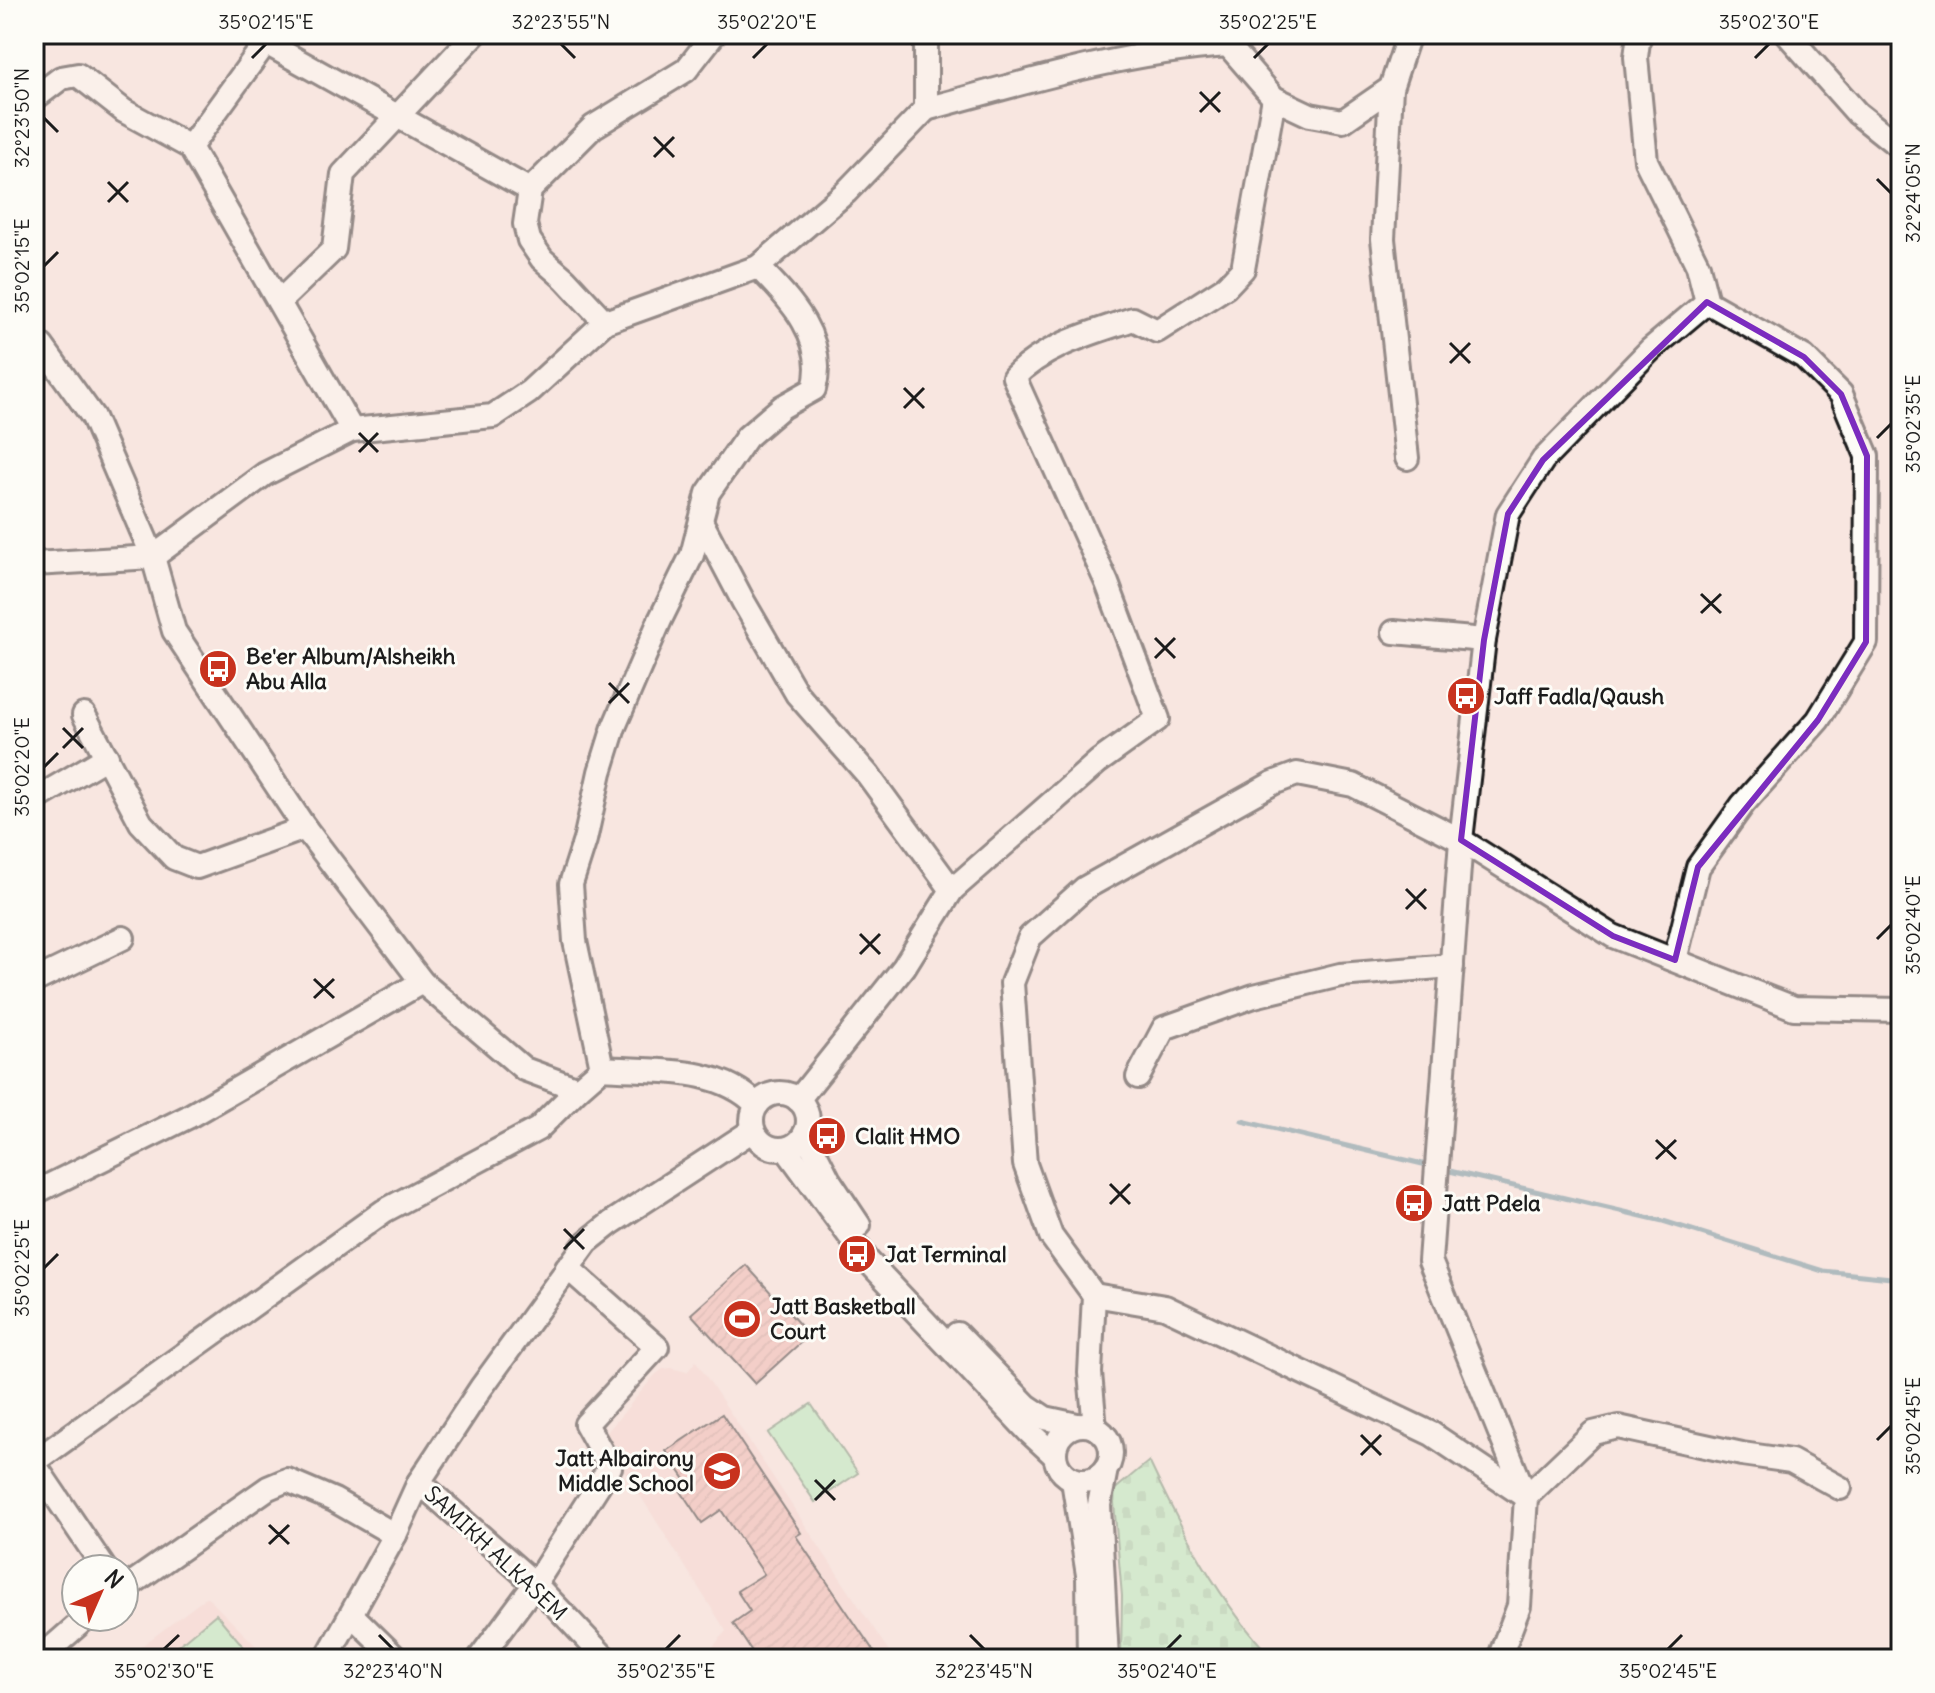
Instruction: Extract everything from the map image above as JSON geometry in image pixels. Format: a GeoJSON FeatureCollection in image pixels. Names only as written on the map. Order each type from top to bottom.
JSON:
{"type":"FeatureCollection","features":[{"type":"Feature","properties":{"kind":"street"},"geometry":{"type":"LineString","coordinates":[[279,302],[334,249],[343,174],[475,34]]}},
{"type":"Feature","properties":{"kind":"street"},"geometry":{"type":"LineString","coordinates":[[605,322],[542,259],[529,240],[525,224],[530,190],[593,127],[686,70],[714,34]]}},
{"type":"Feature","properties":{"kind":"street"},"geometry":{"type":"LineString","coordinates":[[926,34],[926,109]]}},
{"type":"Feature","properties":{"kind":"street"},"geometry":{"type":"LineString","coordinates":[[1407,458],[1383,239],[1391,88],[1409,34]]}},
{"type":"Feature","properties":{"kind":"street"},"geometry":{"type":"LineString","coordinates":[[1639,34],[1636,57],[1646,161],[1698,266],[1707,302],[1804,357],[1841,394],[1867,456],[1866,642],[1818,720],[1743,804],[1698,867],[1675,960]]}},
{"type":"Feature","properties":{"kind":"street"},"geometry":{"type":"LineString","coordinates":[[1787,34],[1857,113],[1901,148]]}},
{"type":"Feature","properties":{"kind":"street"},"geometry":{"type":"LineString","coordinates":[[190,147],[263,37],[530,190]]}},
{"type":"Feature","properties":{"kind":"street"},"geometry":{"type":"LineString","coordinates":[[34,564],[153,557],[265,474],[352,430],[493,416],[529,392],[605,322],[758,267],[846,192],[926,109],[1115,59],[1228,45],[1274,98],[1310,115],[1343,121],[1391,88]]}},
{"type":"Feature","properties":{"kind":"street"},"geometry":{"type":"LineString","coordinates":[[36,97],[61,78],[78,75],[124,111],[190,147],[352,430]]}},
{"type":"Feature","properties":{"kind":"street"},"geometry":{"type":"LineString","coordinates":[[798,1100],[904,967],[952,890],[1098,762],[1158,719],[1107,583],[1014,377],[1030,361],[1078,338],[1133,319],[1157,331],[1226,287],[1243,269],[1274,98]]}},
{"type":"Feature","properties":{"kind":"street"},"geometry":{"type":"LineString","coordinates":[[602,1068],[575,941],[571,884],[614,727],[692,555],[708,493],[747,437],[782,407],[814,389],[819,371],[814,346],[793,302],[758,267]]}},
{"type":"Feature","properties":{"kind":"street"},"geometry":{"type":"LineString","coordinates":[[1499,1659],[1519,1606],[1526,1497],[1430,1261],[1461,840],[1484,640],[1508,514],[1543,460],[1650,350],[1707,302]]}},
{"type":"Feature","properties":{"kind":"street"},"geometry":{"type":"LineString","coordinates":[[34,339],[93,417],[153,557],[174,631],[305,828],[422,982],[524,1069],[578,1089]]}},
{"type":"Feature","properties":{"kind":"street"},"geometry":{"type":"LineString","coordinates":[[701,521],[797,694],[868,775],[952,890]]}},
{"type":"Feature","properties":{"kind":"street"},"geometry":{"type":"LineString","coordinates":[[1394,632],[1484,640]]}},
{"type":"Feature","properties":{"kind":"street"},"geometry":{"type":"LineString","coordinates":[[84,715],[141,823],[174,858],[197,867],[305,828]]}},
{"type":"Feature","properties":{"kind":"street"},"geometry":{"type":"LineString","coordinates":[[34,800],[107,757]]}},
{"type":"Feature","properties":{"kind":"street"},"geometry":{"type":"LineString","coordinates":[[1086,1427],[1094,1295],[1051,1236],[1025,1164],[1012,983],[1030,937],[1085,888],[1273,783],[1297,774],[1353,785],[1461,840],[1613,936],[1794,1008],[1901,1010]]}},
{"type":"Feature","properties":{"kind":"street"},"geometry":{"type":"LineString","coordinates":[[34,981],[123,938]]}},
{"type":"Feature","properties":{"kind":"street"},"geometry":{"type":"LineString","coordinates":[[1138,1077],[1164,1028],[1254,996],[1340,975],[1452,966]]}},
{"type":"Feature","properties":{"kind":"street"},"geometry":{"type":"LineString","coordinates":[[34,1193],[188,1117],[422,982]]}},
{"type":"Feature","properties":{"kind":"street"},"geometry":{"type":"LineString","coordinates":[[94,1553],[34,1463],[384,1211],[538,1129],[602,1068],[715,1078],[742,1090],[757,1105]]}},
{"type":"Feature","properties":{"kind":"street"},"geometry":{"type":"LineString","coordinates":[[772,1094],[790,1095],[798,1100],[808,1116],[805,1133],[794,1146],[786,1149],[763,1143],[753,1130],[753,1113],[757,1105],[772,1094]]}},
{"type":"Feature","properties":{"kind":"street"},"geometry":{"type":"LineString","coordinates":[[326,1659],[395,1535],[419,1482],[481,1388],[587,1242],[753,1130]]}},
{"type":"Feature","properties":{"kind":"street"},"geometry":{"type":"LineString","coordinates":[[805,1133],[829,1180],[878,1253],[1027,1406],[1045,1418],[1086,1427],[1108,1441],[1111,1451],[1099,1505],[1107,1659]]}},
{"type":"Feature","properties":{"kind":"street"},"geometry":{"type":"LineString","coordinates":[[786,1149],[868,1261],[1055,1456]]}},
{"type":"Feature","properties":{"kind":"street"},"geometry":{"type":"LineString","coordinates":[[479,1659],[535,1584],[610,1467],[586,1424],[657,1347],[567,1267]]}},
{"type":"Feature","properties":{"kind":"street"},"geometry":{"type":"LineString","coordinates":[[1094,1295],[1165,1307],[1432,1434],[1526,1497]]}},
{"type":"Feature","properties":{"kind":"street"},"geometry":{"type":"LineString","coordinates":[[1086,1427],[1061,1435],[1056,1443],[1055,1456],[1059,1469],[1073,1480],[1091,1480],[1106,1469]]}},
{"type":"Feature","properties":{"kind":"street"},"geometry":{"type":"LineString","coordinates":[[1526,1497],[1593,1433],[1618,1427],[1742,1454],[1791,1461],[1840,1488]]}},
{"type":"Feature","properties":{"kind":"street"},"geometry":{"type":"LineString","coordinates":[[140,1578],[268,1488],[287,1480],[334,1500],[395,1535]]}},
{"type":"Feature","properties":{"kind":"street"},"geometry":{"type":"LineString","coordinates":[[1073,1480],[1088,1575],[1089,1659]]}},
{"type":"Feature","properties":{"kind":"street","name":"SAMIKH ALKASEM"},"geometry":{"type":"LineString","coordinates":[[419,1482],[535,1584],[606,1659]]}},
{"type":"Feature","properties":{"kind":"street"},"geometry":{"type":"LineString","coordinates":[[352,1615],[397,1659]]}},
{"type":"Feature","properties":{"kind":"street"},"geometry":{"type":"LineString","coordinates":[[39,1659],[69,1633]]}},
{"type":"Feature","properties":{"kind":"highlighted area"},"geometry":{"type":"Polygon","coordinates":[[[1707,302],[1804,357],[1841,394],[1867,456],[1866,642],[1818,720],[1698,867],[1675,960],[1613,936],[1461,840],[1484,640],[1508,514],[1543,460],[1707,302]]]}},
{"type":"Feature","properties":{"kind":"shaded area"},"geometry":{"type":"Polygon","coordinates":[[[696,1361],[894,1659],[703,1659],[726,1631],[603,1437],[655,1375],[671,1368],[687,1372],[696,1361]]]}},
{"type":"Feature","properties":{"kind":"shaded area"},"geometry":{"type":"Polygon","coordinates":[[[207,1597],[269,1659],[125,1659],[131,1654],[207,1597]]]}},
{"type":"Feature","properties":{"kind":"green space"},"geometry":{"type":"Polygon","coordinates":[[[811,1404],[858,1473],[815,1502],[768,1433],[811,1404]]]}},
{"type":"Feature","properties":{"kind":"green space"},"geometry":{"type":"Polygon","coordinates":[[[1149,1461],[1203,1565],[1235,1614],[1273,1659],[1121,1659],[1122,1596],[1113,1491],[1149,1461]]]}},
{"type":"Feature","properties":{"kind":"green space"},"geometry":{"type":"Polygon","coordinates":[[[216,1614],[254,1659],[162,1659],[216,1614]]]}},
{"type":"Feature","properties":{"kind":"building"},"geometry":{"type":"Polygon","coordinates":[[[746,1265],[809,1335],[755,1384],[691,1314],[746,1265]]]}},
{"type":"Feature","properties":{"kind":"building"},"geometry":{"type":"Polygon","coordinates":[[[722,1414],[801,1533],[796,1536],[879,1659],[757,1659],[733,1623],[750,1611],[737,1591],[764,1574],[721,1510],[702,1523],[678,1487],[686,1481],[666,1451],[722,1414]]]}},
{"type":"Feature","properties":{"kind":"waterway"},"geometry":{"type":"LineString","coordinates":[[1242,1121],[1431,1166]]}},
{"type":"Feature","properties":{"kind":"waterway"},"geometry":{"type":"LineString","coordinates":[[1441,1169],[1663,1221],[1823,1271],[1901,1279]]}},
{"type":"Feature","properties":{"kind":"place","name":"Be'er Album/Alsheikh Abu Alla"},"geometry":{"type":"Point","coordinates":[218,669]}},
{"type":"Feature","properties":{"kind":"place","name":"Jaff Fadla/Qaush"},"geometry":{"type":"Point","coordinates":[1466,696]}},
{"type":"Feature","properties":{"kind":"place","name":"Clalit HMO"},"geometry":{"type":"Point","coordinates":[827,1136]}},
{"type":"Feature","properties":{"kind":"place","name":"Jatt Pdela"},"geometry":{"type":"Point","coordinates":[1414,1203]}},
{"type":"Feature","properties":{"kind":"place","name":"Jat Terminal"},"geometry":{"type":"Point","coordinates":[857,1254]}},
{"type":"Feature","properties":{"kind":"place","name":"Jatt Basketball Court"},"geometry":{"type":"Point","coordinates":[742,1319]}},
{"type":"Feature","properties":{"kind":"place","name":"Jatt Albairony Middle School"},"geometry":{"type":"Point","coordinates":[722,1471]}}]}
